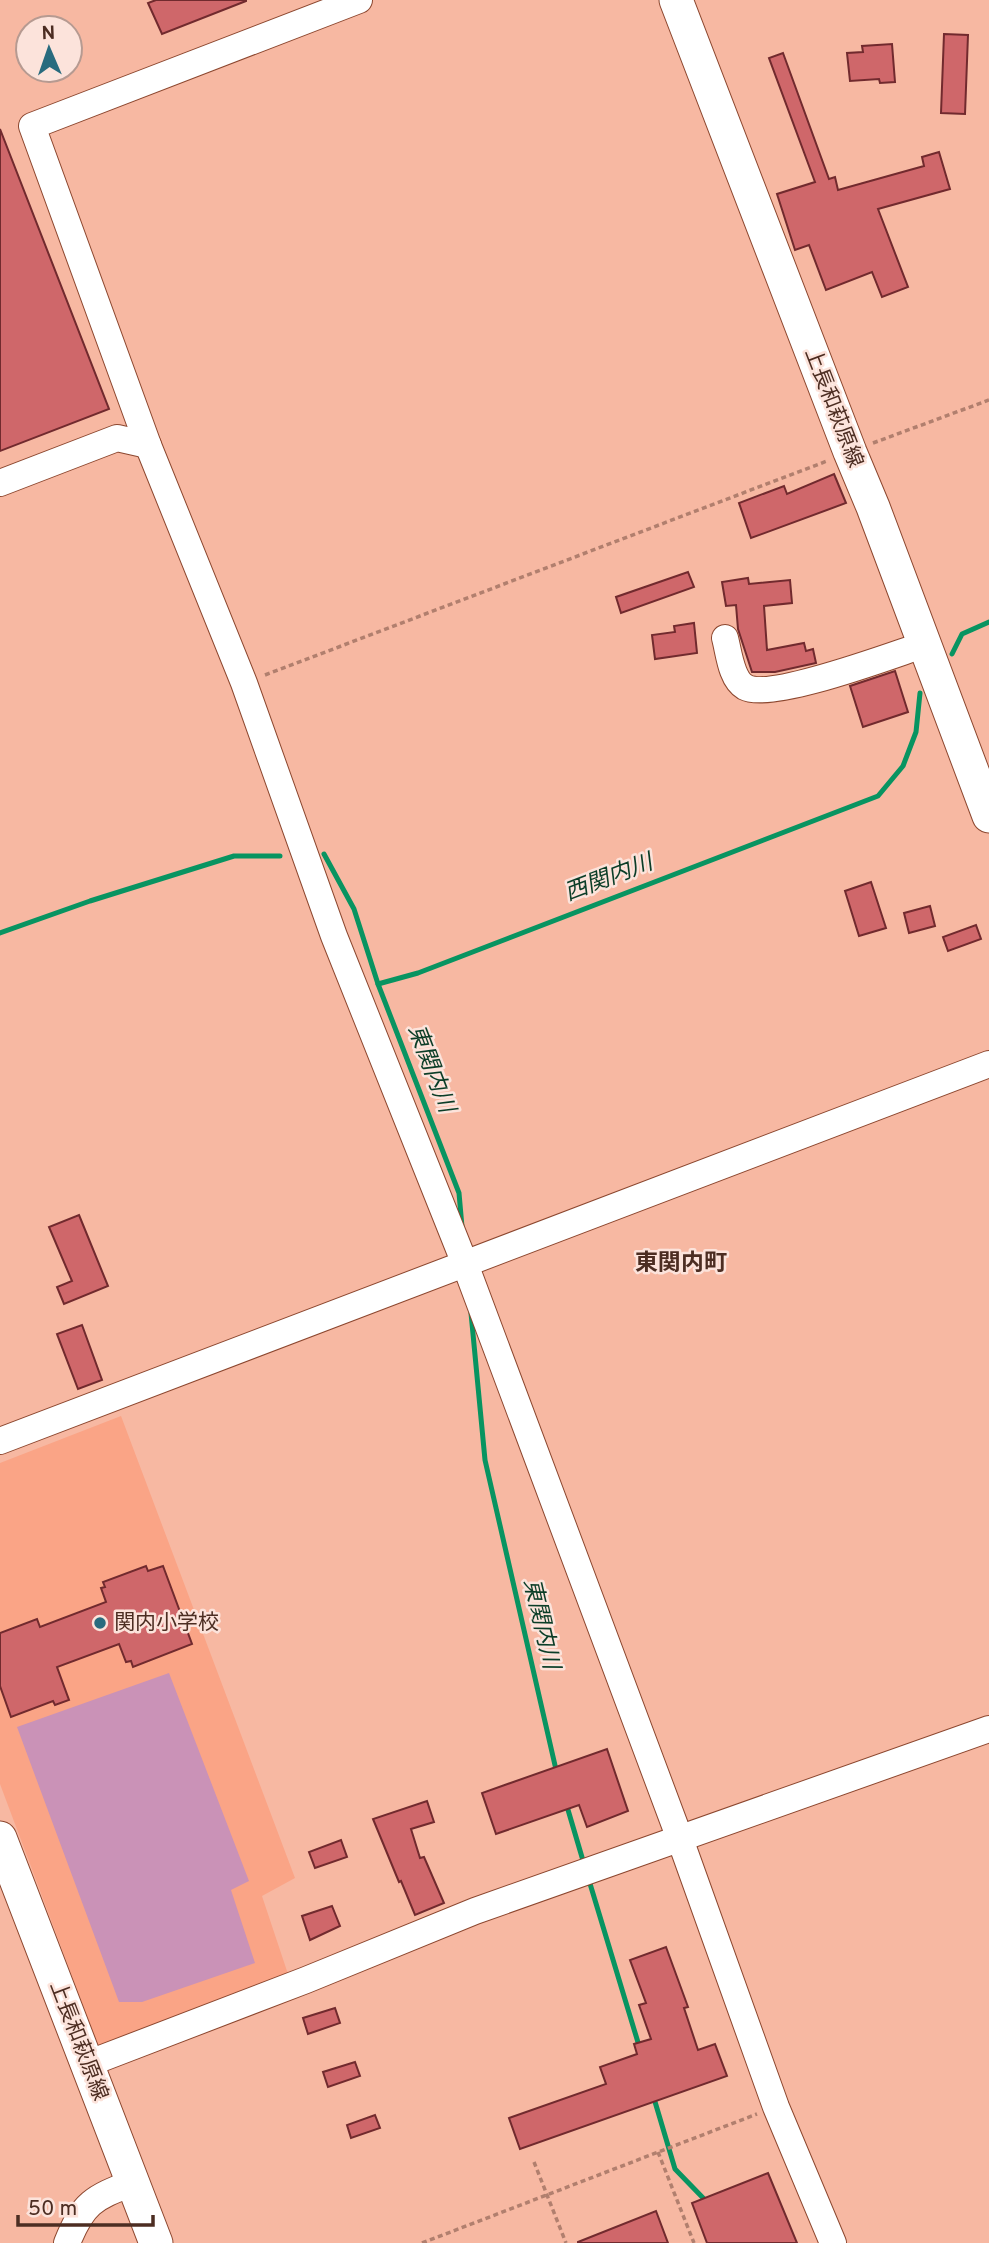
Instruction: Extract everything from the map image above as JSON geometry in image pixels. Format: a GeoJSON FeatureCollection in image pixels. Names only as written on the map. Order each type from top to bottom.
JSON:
{"type":"FeatureCollection","features":[{"type":"Feature","properties":{"kind":"main road","name":"上長和萩原線"},"geometry":{"type":"LineString","coordinates":[[676,0],[873,506],[989,816]]}},
{"type":"Feature","properties":{"kind":"main road","name":"上長和萩原線"},"geometry":{"type":"LineString","coordinates":[[0,1838],[156,2243]]}},
{"type":"Feature","properties":{"kind":"street"},"geometry":{"type":"LineString","coordinates":[[359,0],[32,126],[148,445],[244,683],[334,936],[465,1264],[680,1839],[776,2107],[833,2243]]}},
{"type":"Feature","properties":{"kind":"street"},"geometry":{"type":"LineString","coordinates":[[0,483],[117,438],[148,445]]}},
{"type":"Feature","properties":{"kind":"street"},"geometry":{"type":"LineString","coordinates":[[726,638],[735,676],[745,687],[763,691],[812,681],[923,645]]}},
{"type":"Feature","properties":{"kind":"street"},"geometry":{"type":"LineString","coordinates":[[0,1441],[989,1064]]}},
{"type":"Feature","properties":{"kind":"street"},"geometry":{"type":"LineString","coordinates":[[87,2064],[306,1980],[475,1911],[989,1728]]}},
{"type":"Feature","properties":{"kind":"street"},"geometry":{"type":"LineString","coordinates":[[67,2243],[78,2218],[87,2206],[104,2194],[132,2183]]}},
{"type":"Feature","properties":{"kind":"path"},"geometry":{"type":"LineString","coordinates":[[244,683],[989,400]]}},
{"type":"Feature","properties":{"kind":"path"},"geometry":{"type":"LineString","coordinates":[[422,2243],[776,2107]]}},
{"type":"Feature","properties":{"kind":"path"},"geometry":{"type":"LineString","coordinates":[[658,2152],[694,2243]]}},
{"type":"Feature","properties":{"kind":"path"},"geometry":{"type":"LineString","coordinates":[[534,2162],[566,2243]]}},
{"type":"Feature","properties":{"kind":"shaded area","name":"関内小学校"},"geometry":{"type":"Polygon","coordinates":[[[121,1416],[295,1878],[262,1896],[288,1974],[99,2048],[0,1784],[0,1463],[121,1416]]]}},
{"type":"Feature","properties":{"kind":"shaded area"},"geometry":{"type":"Polygon","coordinates":[[[169,1673],[249,1881],[231,1890],[255,1963],[142,2002],[119,2002],[17,1727],[169,1673]]]}},
{"type":"Feature","properties":{"kind":"building"},"geometry":{"type":"Polygon","coordinates":[[[156,0],[246,1],[162,34],[148,3],[156,0]]]}},
{"type":"Feature","properties":{"kind":"building"},"geometry":{"type":"Polygon","coordinates":[[[944,34],[968,35],[965,114],[941,113],[944,34]]]}},
{"type":"Feature","properties":{"kind":"building"},"geometry":{"type":"Polygon","coordinates":[[[892,44],[895,82],[880,83],[879,79],[850,81],[847,53],[863,52],[862,46],[892,44]]]}},
{"type":"Feature","properties":{"kind":"building"},"geometry":{"type":"Polygon","coordinates":[[[783,53],[829,179],[835,177],[838,190],[924,166],[922,157],[939,152],[950,189],[878,209],[908,287],[882,297],[872,272],[826,290],[809,245],[795,250],[777,194],[815,182],[769,58],[783,53]]]}},
{"type":"Feature","properties":{"kind":"building"},"geometry":{"type":"Polygon","coordinates":[[[0,129],[109,409],[0,451],[0,129]]]}},
{"type":"Feature","properties":{"kind":"building"},"geometry":{"type":"Polygon","coordinates":[[[834,474],[846,503],[751,538],[739,503],[784,486],[787,494],[834,474]]]}},
{"type":"Feature","properties":{"kind":"building"},"geometry":{"type":"Polygon","coordinates":[[[688,572],[694,587],[621,613],[616,597],[688,572]]]}},
{"type":"Feature","properties":{"kind":"building"},"geometry":{"type":"Polygon","coordinates":[[[748,578],[749,584],[790,580],[792,603],[764,606],[767,650],[804,643],[806,651],[813,649],[816,663],[775,672],[752,672],[738,629],[736,605],[726,606],[722,582],[748,578]]]}},
{"type":"Feature","properties":{"kind":"building"},"geometry":{"type":"Polygon","coordinates":[[[694,623],[697,653],[655,659],[652,635],[675,632],[674,626],[694,623]]]}},
{"type":"Feature","properties":{"kind":"building"},"geometry":{"type":"Polygon","coordinates":[[[895,671],[908,712],[863,727],[850,686],[895,671]]]}},
{"type":"Feature","properties":{"kind":"building"},"geometry":{"type":"Polygon","coordinates":[[[871,882],[886,928],[859,936],[845,891],[871,882]]]}},
{"type":"Feature","properties":{"kind":"building"},"geometry":{"type":"Polygon","coordinates":[[[930,906],[935,926],[909,933],[904,913],[930,906]]]}},
{"type":"Feature","properties":{"kind":"building"},"geometry":{"type":"Polygon","coordinates":[[[976,925],[981,939],[948,951],[943,937],[976,925]]]}},
{"type":"Feature","properties":{"kind":"building"},"geometry":{"type":"Polygon","coordinates":[[[79,1215],[108,1286],[64,1304],[57,1287],[72,1281],[49,1227],[79,1215]]]}},
{"type":"Feature","properties":{"kind":"building"},"geometry":{"type":"Polygon","coordinates":[[[82,1325],[102,1380],[78,1389],[57,1334],[82,1325]]]}},
{"type":"Feature","properties":{"kind":"building"},"geometry":{"type":"Polygon","coordinates":[[[146,1566],[148,1571],[163,1566],[192,1644],[133,1667],[131,1661],[126,1662],[119,1644],[57,1667],[69,1700],[55,1705],[53,1701],[11,1717],[0,1686],[0,1633],[37,1619],[40,1627],[106,1602],[101,1588],[105,1587],[103,1582],[146,1566]]]}},
{"type":"Feature","properties":{"kind":"building"},"geometry":{"type":"Polygon","coordinates":[[[607,1749],[628,1811],[587,1827],[579,1805],[496,1834],[482,1793],[607,1749]]]}},
{"type":"Feature","properties":{"kind":"building"},"geometry":{"type":"Polygon","coordinates":[[[427,1801],[434,1822],[411,1829],[420,1858],[424,1857],[444,1903],[415,1915],[373,1819],[427,1801]]]}},
{"type":"Feature","properties":{"kind":"building"},"geometry":{"type":"Polygon","coordinates":[[[341,1840],[347,1857],[315,1868],[309,1852],[341,1840]]]}},
{"type":"Feature","properties":{"kind":"building"},"geometry":{"type":"Polygon","coordinates":[[[332,1906],[340,1926],[310,1940],[302,1916],[332,1906]]]}},
{"type":"Feature","properties":{"kind":"building"},"geometry":{"type":"Polygon","coordinates":[[[666,1947],[688,2007],[684,2008],[698,2050],[715,2044],[727,2076],[520,2149],[509,2118],[606,2084],[600,2067],[637,2054],[634,2044],[651,2039],[639,2005],[646,2003],[630,1960],[666,1947]]]}},
{"type":"Feature","properties":{"kind":"building"},"geometry":{"type":"Polygon","coordinates":[[[335,2008],[340,2023],[308,2034],[303,2018],[335,2008]]]}},
{"type":"Feature","properties":{"kind":"building"},"geometry":{"type":"Polygon","coordinates":[[[355,2062],[360,2076],[328,2087],[323,2072],[355,2062]]]}},
{"type":"Feature","properties":{"kind":"building"},"geometry":{"type":"Polygon","coordinates":[[[375,2115],[380,2128],[351,2138],[347,2125],[375,2115]]]}},
{"type":"Feature","properties":{"kind":"building"},"geometry":{"type":"Polygon","coordinates":[[[768,2173],[797,2243],[707,2243],[692,2203],[768,2173]]]}},
{"type":"Feature","properties":{"kind":"building"},"geometry":{"type":"Polygon","coordinates":[[[656,2211],[668,2243],[578,2243],[578,2242],[656,2211]]]}},
{"type":"Feature","properties":{"kind":"waterway","name":"西関内川"},"geometry":{"type":"LineString","coordinates":[[952,654],[962,634],[989,622]]}},
{"type":"Feature","properties":{"kind":"waterway","name":"西関内川"},"geometry":{"type":"LineString","coordinates":[[378,984],[418,973],[878,796],[903,766],[916,732],[920,693]]}},
{"type":"Feature","properties":{"kind":"waterway","name":"東関内川"},"geometry":{"type":"LineString","coordinates":[[324,854],[354,909],[378,984],[459,1193],[462,1227]]}},
{"type":"Feature","properties":{"kind":"waterway","name":"西関内川"},"geometry":{"type":"LineString","coordinates":[[0,933],[90,901],[234,856],[280,856]]}},
{"type":"Feature","properties":{"kind":"waterway","name":"東関内川"},"geometry":{"type":"LineString","coordinates":[[471,1313],[485,1460],[557,1774]]}},
{"type":"Feature","properties":{"kind":"waterway","name":"東関内川"},"geometry":{"type":"LineString","coordinates":[[566,1803],[584,1864]]}},
{"type":"Feature","properties":{"kind":"waterway","name":"東関内川"},"geometry":{"type":"LineString","coordinates":[[588,1877],[640,2049]]}},
{"type":"Feature","properties":{"kind":"waterway","name":"東関内川"},"geometry":{"type":"LineString","coordinates":[[653,2095],[675,2169],[707,2202]]}},
{"type":"Feature","properties":{"kind":"place","name":"関内小学校"},"geometry":{"type":"Point","coordinates":[100,1623]}},
{"type":"Feature","properties":{"kind":"district","name":"東関内町"},"geometry":{"type":"Point","coordinates":[681,1264]}}]}
